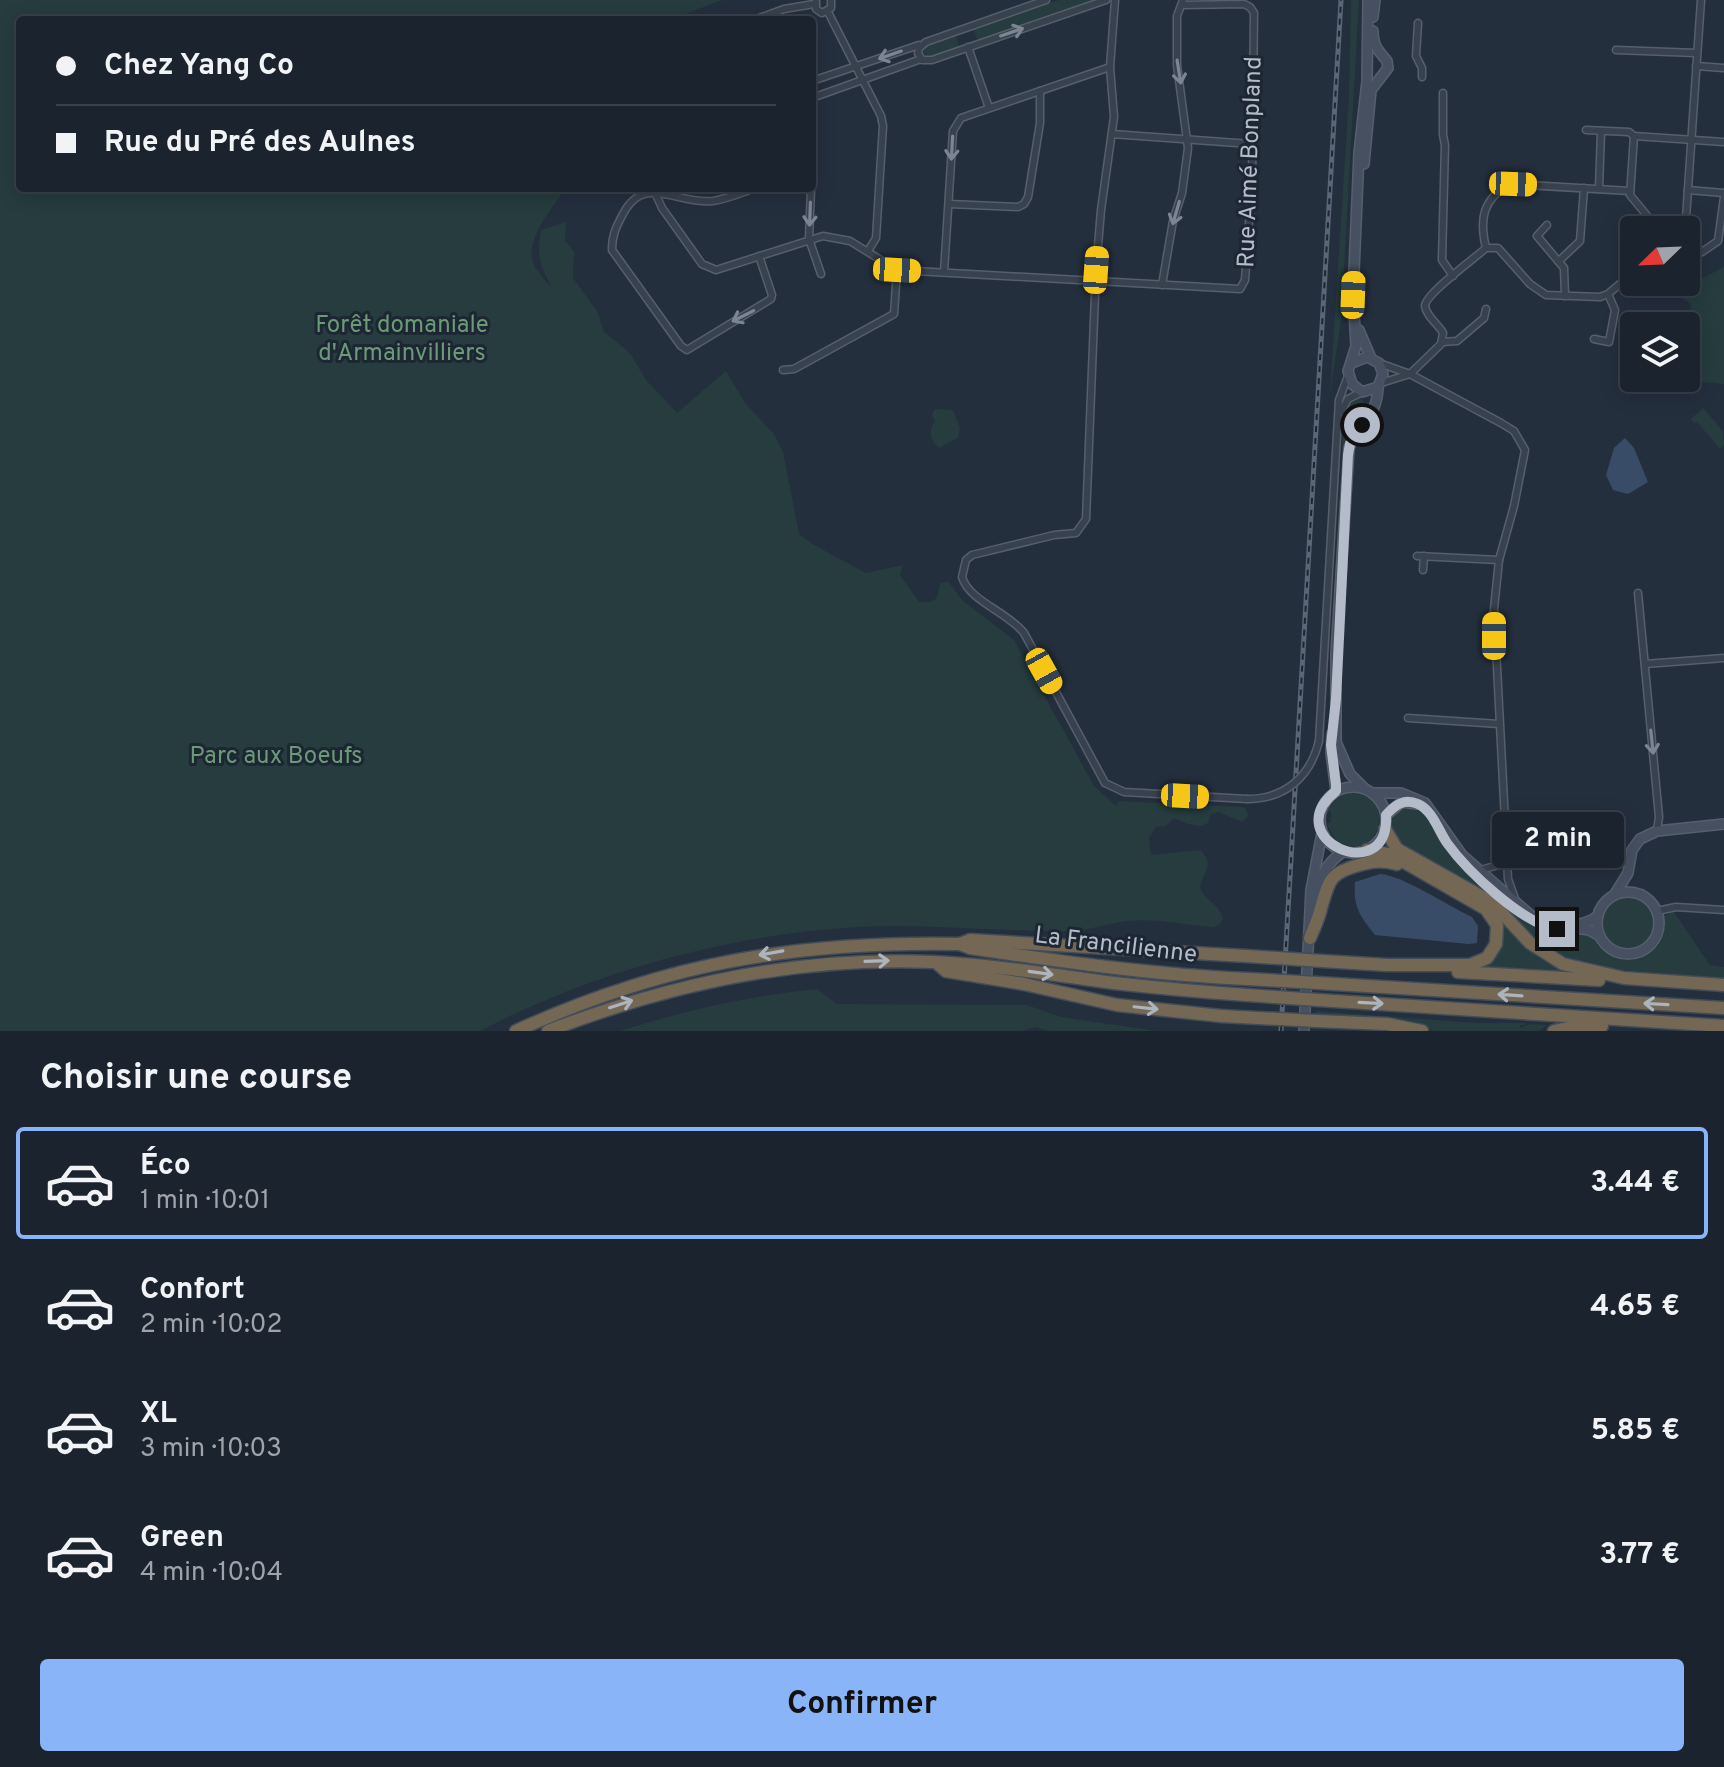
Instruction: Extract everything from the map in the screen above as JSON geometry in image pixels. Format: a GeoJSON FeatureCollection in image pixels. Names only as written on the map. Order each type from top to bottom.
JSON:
{"type":"FeatureCollection","features":[{"type":"Feature","properties":{"kind":"highway"},"geometry":{"type":"LineString","coordinates":[[1385,829],[1397,849],[1492,904],[1530,943],[1550,957],[1588,972],[1650,982]]}},
{"type":"Feature","properties":{"kind":"highway"},"geometry":{"type":"LineString","coordinates":[[960,944],[970,940],[1387,965],[1473,964],[1489,956],[1497,942],[1497,925],[1486,909],[1392,855],[1367,850]]}},
{"type":"Feature","properties":{"kind":"highway"},"geometry":{"type":"LineString","coordinates":[[1310,938],[1327,885],[1340,871],[1377,861],[1411,867]]}},
{"type":"Feature","properties":{"kind":"highway","name":"La Francilienne"},"geometry":{"type":"LineString","coordinates":[[516,1031],[617,991],[708,964],[802,949],[908,943],[960,944],[970,948],[1169,975],[1724,1008]]}},
{"type":"Feature","properties":{"kind":"highway","name":"La Francilienne"},"geometry":{"type":"LineString","coordinates":[[548,1031],[623,1003],[725,977],[845,962],[935,962],[1186,991],[1724,1026]]}},
{"type":"Feature","properties":{"kind":"highway"},"geometry":{"type":"LineString","coordinates":[[935,962],[946,971],[1024,984],[1117,1005],[1221,1016],[1387,1024],[1422,1031]]}},
{"type":"Feature","properties":{"kind":"highway"},"geometry":{"type":"LineString","coordinates":[[1387,965],[1412,969],[1724,985]]}},
{"type":"Feature","properties":{"kind":"highway"},"geometry":{"type":"LineString","coordinates":[[1554,1031],[1577,1026],[1621,1026],[1632,1020]]}},
{"type":"Feature","properties":{"kind":"main road"},"geometry":{"type":"LineString","coordinates":[[1362,425],[1368,411],[1364,392],[1352,384],[1348,376],[1355,324],[1353,295],[1361,109],[1368,59],[1368,0]]}},
{"type":"Feature","properties":{"kind":"main road"},"geometry":{"type":"LineString","coordinates":[[1357,215],[1369,97],[1389,65],[1379,55],[1373,38],[1375,0]]}},
{"type":"Feature","properties":{"kind":"main road"},"geometry":{"type":"LineString","coordinates":[[1368,59],[1379,55]]}},
{"type":"Feature","properties":{"kind":"main road"},"geometry":{"type":"LineString","coordinates":[[1367,71],[1371,76],[1382,77]]}},
{"type":"Feature","properties":{"kind":"main road"},"geometry":{"type":"LineString","coordinates":[[1336,791],[1331,745],[1348,455],[1350,444],[1375,409],[1383,374],[1355,324]]}},
{"type":"Feature","properties":{"kind":"main road"},"geometry":{"type":"LineString","coordinates":[[1352,363],[1363,357],[1375,360]]}},
{"type":"Feature","properties":{"kind":"main road"},"geometry":{"type":"LineString","coordinates":[[1364,392],[1379,385]]}},
{"type":"Feature","properties":{"kind":"main road"},"geometry":{"type":"LineString","coordinates":[[1336,699],[1338,749],[1350,774],[1369,791],[1382,803],[1386,815],[1385,829],[1378,842],[1367,850],[1343,852],[1328,843],[1319,821],[1321,809],[1336,791],[1347,787],[1369,791],[1401,793],[1425,803],[1452,844],[1473,867],[1519,906],[1545,923],[1578,924],[1598,916]]}},
{"type":"Feature","properties":{"kind":"main road"},"geometry":{"type":"LineString","coordinates":[[1386,815],[1405,801],[1422,807],[1466,866],[1528,919],[1550,928],[1584,928],[1600,936],[1607,946],[1630,954],[1641,952],[1651,944],[1659,922],[1657,911],[1628,873]]}},
{"type":"Feature","properties":{"kind":"main road"},"geometry":{"type":"LineString","coordinates":[[1600,936],[1598,916],[1604,903],[1615,895],[1628,873],[1629,857],[1636,843],[1657,831],[1724,824]]}},
{"type":"Feature","properties":{"kind":"main road"},"geometry":{"type":"LineString","coordinates":[[1304,1031],[1312,875],[1322,833]]}},
{"type":"Feature","properties":{"kind":"main road"},"geometry":{"type":"LineString","coordinates":[[1310,938],[1320,878],[1327,865],[1343,852]]}},
{"type":"Feature","properties":{"kind":"main road"},"geometry":{"type":"LineString","coordinates":[[1615,895],[1630,892],[1642,895]]}},
{"type":"Feature","properties":{"kind":"street"},"geometry":{"type":"LineString","coordinates":[[765,16],[815,2],[819,13],[828,12],[832,6],[831,0]]}},
{"type":"Feature","properties":{"kind":"street"},"geometry":{"type":"LineString","coordinates":[[816,80],[1046,0]]}},
{"type":"Feature","properties":{"kind":"street"},"geometry":{"type":"LineString","coordinates":[[816,97],[921,59],[932,60],[1106,0]]}},
{"type":"Feature","properties":{"kind":"street"},"geometry":{"type":"LineString","coordinates":[[1115,0],[1110,67],[1114,97],[1112,134],[1101,210],[1096,280],[1086,519],[1083,527],[1068,535],[1054,535],[972,555],[966,560],[962,577],[969,591],[1011,618],[1024,633],[1105,783],[1124,792],[1247,799],[1270,797],[1293,785],[1310,766],[1319,741],[1340,395],[1348,376]]}},
{"type":"Feature","properties":{"kind":"street"},"geometry":{"type":"LineString","coordinates":[[1686,216],[1701,0]]}},
{"type":"Feature","properties":{"kind":"street"},"geometry":{"type":"LineString","coordinates":[[1162,285],[1185,177],[1187,140],[1177,65],[1177,16],[1183,2]]}},
{"type":"Feature","properties":{"kind":"street","name":"Rue Aimé Bonpland"},"geometry":{"type":"LineString","coordinates":[[897,270],[1234,290],[1244,285],[1252,181],[1253,10],[1244,4],[1183,2]]}},
{"type":"Feature","properties":{"kind":"street"},"geometry":{"type":"LineString","coordinates":[[828,12],[883,126],[876,238],[868,251]]}},
{"type":"Feature","properties":{"kind":"street"},"geometry":{"type":"LineString","coordinates":[[1418,23],[1416,56],[1422,68],[1422,77]]}},
{"type":"Feature","properties":{"kind":"street"},"geometry":{"type":"LineString","coordinates":[[968,27],[968,47]]}},
{"type":"Feature","properties":{"kind":"street"},"geometry":{"type":"LineString","coordinates":[[957,31],[968,47],[989,108]]}},
{"type":"Feature","properties":{"kind":"street"},"geometry":{"type":"LineString","coordinates":[[921,59],[917,50],[923,44]]}},
{"type":"Feature","properties":{"kind":"street"},"geometry":{"type":"LineString","coordinates":[[1616,50],[1697,53]]}},
{"type":"Feature","properties":{"kind":"street"},"geometry":{"type":"LineString","coordinates":[[1696,66],[1724,68]]}},
{"type":"Feature","properties":{"kind":"street"},"geometry":{"type":"LineString","coordinates":[[944,272],[953,131],[961,118],[1110,67]]}},
{"type":"Feature","properties":{"kind":"street"},"geometry":{"type":"LineString","coordinates":[[949,204],[1018,207],[1024,204],[1028,197],[1040,123],[1040,91]]}},
{"type":"Feature","properties":{"kind":"street"},"geometry":{"type":"LineString","coordinates":[[1443,93],[1445,145],[1441,257],[1453,276]]}},
{"type":"Feature","properties":{"kind":"street"},"geometry":{"type":"LineString","coordinates":[[1586,130],[1724,142]]}},
{"type":"Feature","properties":{"kind":"street"},"geometry":{"type":"LineString","coordinates":[[1599,189],[1601,131]]}},
{"type":"Feature","properties":{"kind":"street"},"geometry":{"type":"LineString","coordinates":[[1112,134],[1251,144]]}},
{"type":"Feature","properties":{"kind":"street"},"geometry":{"type":"LineString","coordinates":[[1634,136],[1630,191],[1633,201],[1646,216]]}},
{"type":"Feature","properties":{"kind":"street"},"geometry":{"type":"LineString","coordinates":[[1486,248],[1483,233],[1486,205],[1505,187],[1513,184],[1630,191]]}},
{"type":"Feature","properties":{"kind":"street"},"geometry":{"type":"LineString","coordinates":[[1559,261],[1580,241],[1584,188]]}},
{"type":"Feature","properties":{"kind":"street"},"geometry":{"type":"LineString","coordinates":[[1688,190],[1724,195],[1718,241],[1700,251]]}},
{"type":"Feature","properties":{"kind":"street"},"geometry":{"type":"LineString","coordinates":[[648,192],[628,203],[612,234],[612,250],[683,348],[692,348],[771,299],[759,256]]}},
{"type":"Feature","properties":{"kind":"street"},"geometry":{"type":"LineString","coordinates":[[655,192],[702,264],[716,270],[823,236],[835,236],[868,251],[897,270],[894,314],[794,369],[783,370]]}},
{"type":"Feature","properties":{"kind":"street"},"geometry":{"type":"LineString","coordinates":[[665,192],[713,201],[742,192]]}},
{"type":"Feature","properties":{"kind":"street"},"geometry":{"type":"LineString","coordinates":[[811,192],[809,239],[821,274]]}},
{"type":"Feature","properties":{"kind":"street"},"geometry":{"type":"LineString","coordinates":[[1547,225],[1537,236],[1566,271],[1565,296]]}},
{"type":"Feature","properties":{"kind":"street"},"geometry":{"type":"LineString","coordinates":[[1442,342],[1441,328],[1425,305],[1433,292],[1486,248],[1498,248],[1542,293],[1594,298],[1608,294],[1620,284]]}},
{"type":"Feature","properties":{"kind":"street"},"geometry":{"type":"LineString","coordinates":[[1594,339],[1609,342],[1615,310],[1608,294]]}},
{"type":"Feature","properties":{"kind":"street"},"geometry":{"type":"LineString","coordinates":[[1379,385],[1410,374],[1442,342],[1457,341],[1484,318],[1486,309]]}},
{"type":"Feature","properties":{"kind":"street"},"geometry":{"type":"LineString","coordinates":[[1375,360],[1410,374],[1501,423],[1514,431],[1525,450],[1524,466],[1499,560],[1494,609],[1509,883],[1519,906]]}},
{"type":"Feature","properties":{"kind":"street"},"geometry":{"type":"LineString","coordinates":[[1340,419],[1348,399],[1364,392]]}},
{"type":"Feature","properties":{"kind":"street"},"geometry":{"type":"LineString","coordinates":[[1423,570],[1420,556],[1499,560]]}},
{"type":"Feature","properties":{"kind":"street"},"geometry":{"type":"LineString","coordinates":[[1638,593],[1659,817],[1657,831]]}},
{"type":"Feature","properties":{"kind":"street"},"geometry":{"type":"LineString","coordinates":[[1645,664],[1724,660]]}},
{"type":"Feature","properties":{"kind":"street"},"geometry":{"type":"LineString","coordinates":[[1420,709],[1420,718]]}},
{"type":"Feature","properties":{"kind":"street"},"geometry":{"type":"LineString","coordinates":[[1408,718],[1499,724]]}},
{"type":"Feature","properties":{"kind":"street"},"geometry":{"type":"LineString","coordinates":[[1473,867],[1483,871],[1494,867],[1501,861],[1508,846]]}},
{"type":"Feature","properties":{"kind":"street"},"geometry":{"type":"LineString","coordinates":[[1657,911],[1676,907],[1724,910]]}},
{"type":"Feature","properties":{"kind":"green space","name":"Parc aux Boeufs"},"geometry":{"type":"Polygon","coordinates":[[[0,0],[722,0],[680,16],[16,16],[16,192],[563,192],[548,213],[533,244],[536,269],[552,288],[540,260],[541,230],[566,222],[565,240],[574,252],[573,278],[597,311],[604,332],[630,353],[646,380],[677,413],[726,371],[745,403],[774,434],[783,452],[799,534],[866,573],[903,565],[900,575],[919,602],[937,598],[940,584],[948,581],[962,600],[1014,640],[1094,786],[1116,806],[1119,801],[1242,807],[1248,816],[1242,822],[1218,812],[1210,815],[1208,823],[1201,826],[1174,818],[1166,826],[1156,827],[1149,838],[1151,855],[1200,850],[1207,859],[1200,887],[1223,918],[1220,924],[1213,927],[1138,920],[1069,931],[883,926],[809,931],[712,947],[615,974],[523,1010],[480,1031],[0,1031],[0,0]]]}},
{"type":"Feature","properties":{"kind":"green space"},"geometry":{"type":"Polygon","coordinates":[[[1059,0],[1100,0],[999,32],[978,42],[973,27],[1059,0]]]}},
{"type":"Feature","properties":{"kind":"green space"},"geometry":{"type":"Polygon","coordinates":[[[1351,0],[1359,0],[1341,321],[1330,394],[1349,96],[1351,0]]]}},
{"type":"Feature","properties":{"kind":"green space"},"geometry":{"type":"Polygon","coordinates":[[[953,34],[960,48],[930,58],[924,53],[925,46],[953,34]]]}},
{"type":"Feature","properties":{"kind":"green space"},"geometry":{"type":"Polygon","coordinates":[[[1724,267],[1724,384],[1700,381],[1700,312],[1691,312],[1691,304],[1680,297],[1700,296],[1700,279],[1724,267]]]}},
{"type":"Feature","properties":{"kind":"green space"},"geometry":{"type":"Polygon","coordinates":[[[1360,398],[1365,409],[1342,453],[1345,413],[1360,398]]]}},
{"type":"Feature","properties":{"kind":"green space"},"geometry":{"type":"Polygon","coordinates":[[[1703,408],[1723,431],[1724,445],[1720,449],[1691,419],[1703,408]]]}},
{"type":"Feature","properties":{"kind":"green space"},"geometry":{"type":"Polygon","coordinates":[[[934,409],[953,410],[960,428],[958,438],[939,448],[931,435],[934,409]]]}},
{"type":"Feature","properties":{"kind":"green space"},"geometry":{"type":"Polygon","coordinates":[[[1351,793],[1366,797],[1375,805],[1379,816],[1373,838],[1351,846],[1336,841],[1326,823],[1330,823],[1331,812],[1328,811],[1332,804],[1351,793]]]}},
{"type":"Feature","properties":{"kind":"green space"},"geometry":{"type":"Polygon","coordinates":[[[1414,806],[1426,817],[1461,865],[1508,908],[1531,924],[1553,933],[1589,933],[1606,951],[1627,960],[1637,959],[1653,947],[1659,939],[1664,917],[1673,911],[1710,965],[1724,967],[1724,978],[1621,970],[1563,957],[1538,942],[1490,895],[1414,852],[1405,851],[1391,830],[1392,816],[1400,807],[1414,806]]]}},
{"type":"Feature","properties":{"kind":"green space"},"geometry":{"type":"Polygon","coordinates":[[[1628,895],[1647,903],[1655,922],[1647,941],[1628,949],[1609,941],[1601,922],[1609,903],[1628,895]]]}},
{"type":"Feature","properties":{"kind":"green space"},"geometry":{"type":"Polygon","coordinates":[[[1501,920],[1533,953],[1561,971],[1485,967],[1501,941],[1501,920]]]}},
{"type":"Feature","properties":{"kind":"green space"},"geometry":{"type":"Polygon","coordinates":[[[817,989],[837,1004],[1027,1005],[1061,1017],[1157,1031],[1049,1031],[1035,1027],[1023,1031],[620,1031],[718,1005],[817,989]]]}},
{"type":"Feature","properties":{"kind":"green space"},"geometry":{"type":"Polygon","coordinates":[[[1316,1011],[1476,1023],[1525,1023],[1520,1025],[1521,1028],[1529,1024],[1547,1025],[1539,1031],[1433,1031],[1425,1027],[1316,1016],[1316,1011]]]}},
{"type":"Feature","properties":{"kind":"water"},"geometry":{"type":"Polygon","coordinates":[[[1625,438],[1634,448],[1648,482],[1628,494],[1613,490],[1606,475],[1614,448],[1625,438]]]}},
{"type":"Feature","properties":{"kind":"water"},"geometry":{"type":"Polygon","coordinates":[[[1380,874],[1412,885],[1472,917],[1478,926],[1477,943],[1375,935],[1359,911],[1355,882],[1380,874]]]}},
{"type":"Feature","properties":{"kind":"railway"},"geometry":{"type":"LineString","coordinates":[[1281,1031],[1341,0]]}},
{"type":"Feature","properties":{"kind":"route"},"geometry":{"type":"LineString","coordinates":[[1362,425],[1352,438],[1348,455],[1331,745],[1336,791],[1321,809],[1319,821],[1322,833],[1337,850],[1361,852],[1378,842],[1385,829],[1386,815],[1394,807],[1405,801],[1415,803],[1428,812],[1448,844],[1473,873],[1531,921],[1557,929]]}},
{"type":"Feature","properties":{"kind":"park label","name":"Forêt domaniale d'Armainvilliers"},"geometry":{"type":"Point","coordinates":[402,338]}}]}
